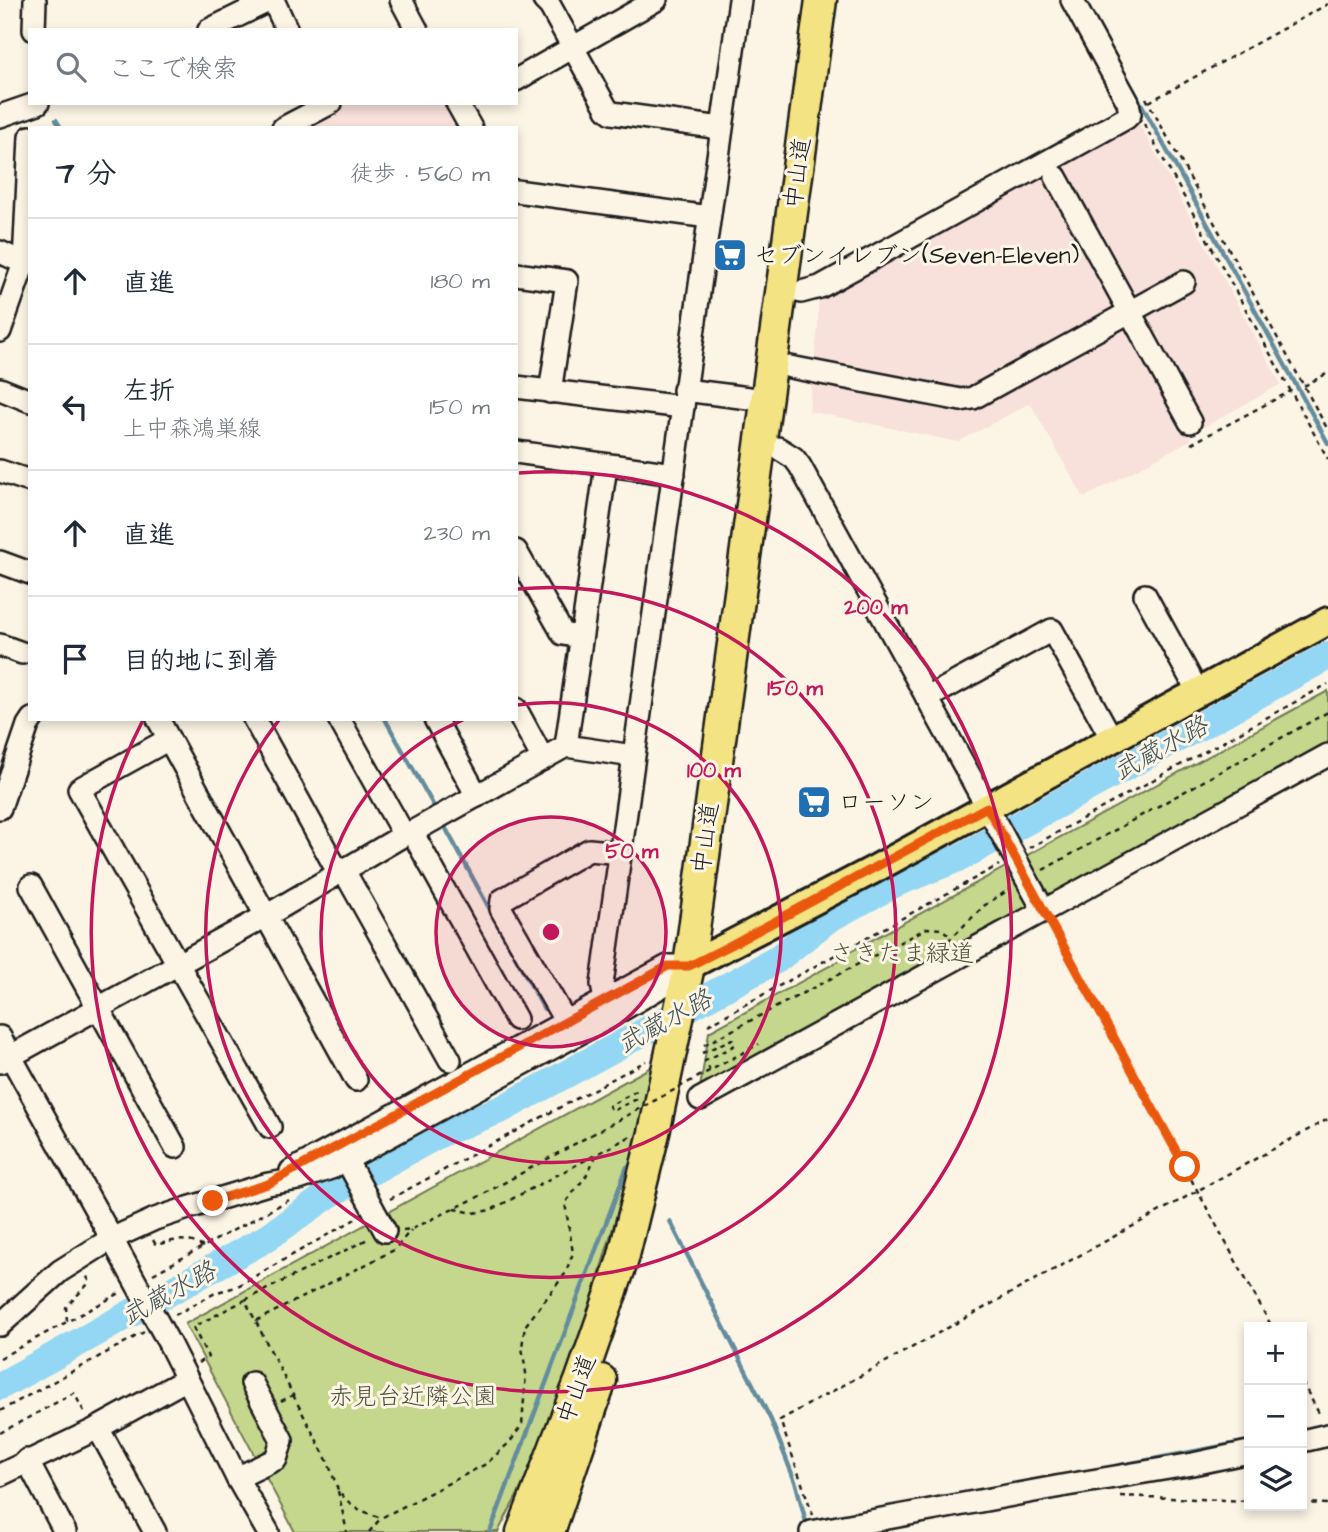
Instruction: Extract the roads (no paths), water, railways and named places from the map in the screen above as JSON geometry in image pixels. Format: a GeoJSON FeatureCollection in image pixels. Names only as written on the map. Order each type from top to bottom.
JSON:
{"type":"FeatureCollection","features":[{"type":"Feature","properties":{"kind":"highway","name":"中山道"},"geometry":{"type":"LineString","coordinates":[[549,1532],[642,1248],[675,1131],[697,1037],[696,971],[765,400],[821,0]]}},
{"type":"Feature","properties":{"kind":"highway","name":"中山道"},"geometry":{"type":"LineString","coordinates":[[696,971],[790,367],[839,0]]}},
{"type":"Feature","properties":{"kind":"highway","name":"中山道"},"geometry":{"type":"LineString","coordinates":[[522,1532],[581,1378],[697,1037]]}},
{"type":"Feature","properties":{"kind":"main road"},"geometry":{"type":"LineString","coordinates":[[696,971],[991,813],[1112,739],[1328,621]]}},
{"type":"Feature","properties":{"kind":"street"},"geometry":{"type":"LineString","coordinates":[[213,28],[271,0],[286,28]]}},
{"type":"Feature","properties":{"kind":"street"},"geometry":{"type":"LineString","coordinates":[[401,0],[416,28]]}},
{"type":"Feature","properties":{"kind":"street"},"geometry":{"type":"LineString","coordinates":[[518,79],[656,0]]}},
{"type":"Feature","properties":{"kind":"street"},"geometry":{"type":"LineString","coordinates":[[609,1007],[602,984],[740,0]]}},
{"type":"Feature","properties":{"kind":"street"},"geometry":{"type":"LineString","coordinates":[[801,292],[820,287],[1121,122],[1130,114],[1128,102],[1072,0]]}},
{"type":"Feature","properties":{"kind":"street"},"geometry":{"type":"LineString","coordinates":[[34,28],[39,3]]}},
{"type":"Feature","properties":{"kind":"street"},"geometry":{"type":"LineString","coordinates":[[547,3],[607,109],[612,113],[721,128]]}},
{"type":"Feature","properties":{"kind":"street"},"geometry":{"type":"LineString","coordinates":[[0,116],[30,105]]}},
{"type":"Feature","properties":{"kind":"street"},"geometry":{"type":"LineString","coordinates":[[30,126],[33,105]]}},
{"type":"Feature","properties":{"kind":"street"},"geometry":{"type":"LineString","coordinates":[[288,126],[326,105]]}},
{"type":"Feature","properties":{"kind":"street"},"geometry":{"type":"LineString","coordinates":[[1056,177],[1190,422]]}},
{"type":"Feature","properties":{"kind":"street"},"geometry":{"type":"LineString","coordinates":[[518,191],[709,217]]}},
{"type":"Feature","properties":{"kind":"street"},"geometry":{"type":"LineString","coordinates":[[0,331],[27,261],[28,220]]}},
{"type":"Feature","properties":{"kind":"street"},"geometry":{"type":"LineString","coordinates":[[0,252],[27,261]]}},
{"type":"Feature","properties":{"kind":"street"},"geometry":{"type":"LineString","coordinates":[[518,274],[567,281],[550,392]]}},
{"type":"Feature","properties":{"kind":"street"},"geometry":{"type":"LineString","coordinates":[[790,367],[961,400],[973,398],[1184,282]]}},
{"type":"Feature","properties":{"kind":"street"},"geometry":{"type":"LineString","coordinates":[[518,387],[550,392],[765,400]]}},
{"type":"Feature","properties":{"kind":"street"},"geometry":{"type":"LineString","coordinates":[[0,389],[28,400]]}},
{"type":"Feature","properties":{"kind":"street"},"geometry":{"type":"LineString","coordinates":[[778,448],[788,453],[800,466],[1044,911]]}},
{"type":"Feature","properties":{"kind":"street"},"geometry":{"type":"LineString","coordinates":[[518,452],[674,474]]}},
{"type":"Feature","properties":{"kind":"street"},"geometry":{"type":"LineString","coordinates":[[566,746],[606,466]]}},
{"type":"Feature","properties":{"kind":"street"},"geometry":{"type":"LineString","coordinates":[[0,471],[28,480]]}},
{"type":"Feature","properties":{"kind":"street"},"geometry":{"type":"LineString","coordinates":[[518,555],[563,634],[580,637]]}},
{"type":"Feature","properties":{"kind":"street"},"geometry":{"type":"LineString","coordinates":[[0,562],[28,572]]}},
{"type":"Feature","properties":{"kind":"street"},"geometry":{"type":"LineString","coordinates":[[1144,595],[1198,692]]}},
{"type":"Feature","properties":{"kind":"street"},"geometry":{"type":"LineString","coordinates":[[927,698],[1052,630],[1112,739]]}},
{"type":"Feature","properties":{"kind":"street"},"geometry":{"type":"LineString","coordinates":[[0,645],[22,653]]}},
{"type":"Feature","properties":{"kind":"street"},"geometry":{"type":"LineString","coordinates":[[518,713],[544,759]]}},
{"type":"Feature","properties":{"kind":"street"},"geometry":{"type":"LineString","coordinates":[[0,808],[31,721]]}},
{"type":"Feature","properties":{"kind":"street"},"geometry":{"type":"LineString","coordinates":[[159,721],[356,1080]]}},
{"type":"Feature","properties":{"kind":"street"},"geometry":{"type":"LineString","coordinates":[[255,721],[450,1060]]}},
{"type":"Feature","properties":{"kind":"street"},"geometry":{"type":"LineString","coordinates":[[340,721],[516,1019]]}},
{"type":"Feature","properties":{"kind":"street"},"geometry":{"type":"LineString","coordinates":[[436,721],[477,796]]}},
{"type":"Feature","properties":{"kind":"street"},"geometry":{"type":"LineString","coordinates":[[169,739],[79,789],[270,1126]]}},
{"type":"Feature","properties":{"kind":"street"},"geometry":{"type":"LineString","coordinates":[[5,1059],[266,916],[341,871],[566,746],[633,755]]}},
{"type":"Feature","properties":{"kind":"street"},"geometry":{"type":"LineString","coordinates":[[700,1099],[1328,755]]}},
{"type":"Feature","properties":{"kind":"street"},"geometry":{"type":"LineString","coordinates":[[566,1022],[501,909],[502,900],[589,850],[621,853]]}},
{"type":"Feature","properties":{"kind":"street"},"geometry":{"type":"LineString","coordinates":[[31,886],[176,1147]]}},
{"type":"Feature","properties":{"kind":"street"},"geometry":{"type":"LineString","coordinates":[[346,1159],[566,1022],[696,971]]}},
{"type":"Feature","properties":{"kind":"street"},"geometry":{"type":"LineString","coordinates":[[0,1325],[60,1271],[115,1246],[155,1219],[268,1184],[299,1179],[346,1159],[609,1007]]}},
{"type":"Feature","properties":{"kind":"street"},"geometry":{"type":"LineString","coordinates":[[0,1037],[5,1059],[169,1343],[193,1371],[237,1478],[268,1532]]}},
{"type":"Feature","properties":{"kind":"street"},"geometry":{"type":"LineString","coordinates":[[346,1159],[385,1231]]}},
{"type":"Feature","properties":{"kind":"street"},"geometry":{"type":"LineString","coordinates":[[0,1475],[96,1429],[193,1371]]}},
{"type":"Feature","properties":{"kind":"street"},"geometry":{"type":"LineString","coordinates":[[237,1478],[276,1459],[282,1440],[252,1383]]}},
{"type":"Feature","properties":{"kind":"street"},"geometry":{"type":"LineString","coordinates":[[96,1429],[155,1532]]}},
{"type":"Feature","properties":{"kind":"street"},"geometry":{"type":"LineString","coordinates":[[1307,1438],[1326,1429]]}},
{"type":"Feature","properties":{"kind":"street"},"geometry":{"type":"LineString","coordinates":[[814,1532],[1244,1453]]}},
{"type":"Feature","properties":{"kind":"street"},"geometry":{"type":"LineString","coordinates":[[27,1460],[65,1532]]}},
{"type":"Feature","properties":{"kind":"waterway"},"geometry":{"type":"LineString","coordinates":[[1084,0],[1328,443]]}},
{"type":"Feature","properties":{"kind":"waterway"},"geometry":{"type":"LineString","coordinates":[[56,120],[60,126]]}},
{"type":"Feature","properties":{"kind":"waterway","name":"武蔵水路"},"geometry":{"type":"LineString","coordinates":[[0,1386],[265,1239],[328,1195],[441,1133],[502,1109],[776,960],[828,919],[896,883],[961,857],[1328,656]]}},
{"type":"Feature","properties":{"kind":"waterway"},"geometry":{"type":"LineString","coordinates":[[386,721],[436,810]]}},
{"type":"Feature","properties":{"kind":"waterway"},"geometry":{"type":"LineString","coordinates":[[444,825],[494,917]]}},
{"type":"Feature","properties":{"kind":"waterway"},"geometry":{"type":"LineString","coordinates":[[498,925],[544,1009]]}},
{"type":"Feature","properties":{"kind":"waterway"},"geometry":{"type":"LineString","coordinates":[[490,1532],[627,1167]]}},
{"type":"Feature","properties":{"kind":"waterway"},"geometry":{"type":"LineString","coordinates":[[670,1221],[771,1420],[796,1484],[807,1526]]}},
{"type":"Feature","properties":{"kind":"waterway"},"geometry":{"type":"LineString","coordinates":[[1116,1466],[1244,1442]]}},
{"type":"Feature","properties":{"kind":"place","name":"セブンイレブン(Seven-Eleven)"},"geometry":{"type":"Point","coordinates":[730,255]}},
{"type":"Feature","properties":{"kind":"place","name":"ローソン"},"geometry":{"type":"Point","coordinates":[814,802]}},
{"type":"Feature","properties":{"kind":"park label","name":"さきたま緑道"},"geometry":{"type":"Point","coordinates":[902,953]}},
{"type":"Feature","properties":{"kind":"park label","name":"赤見台近隣公園"},"geometry":{"type":"Point","coordinates":[413,1396]}}]}
